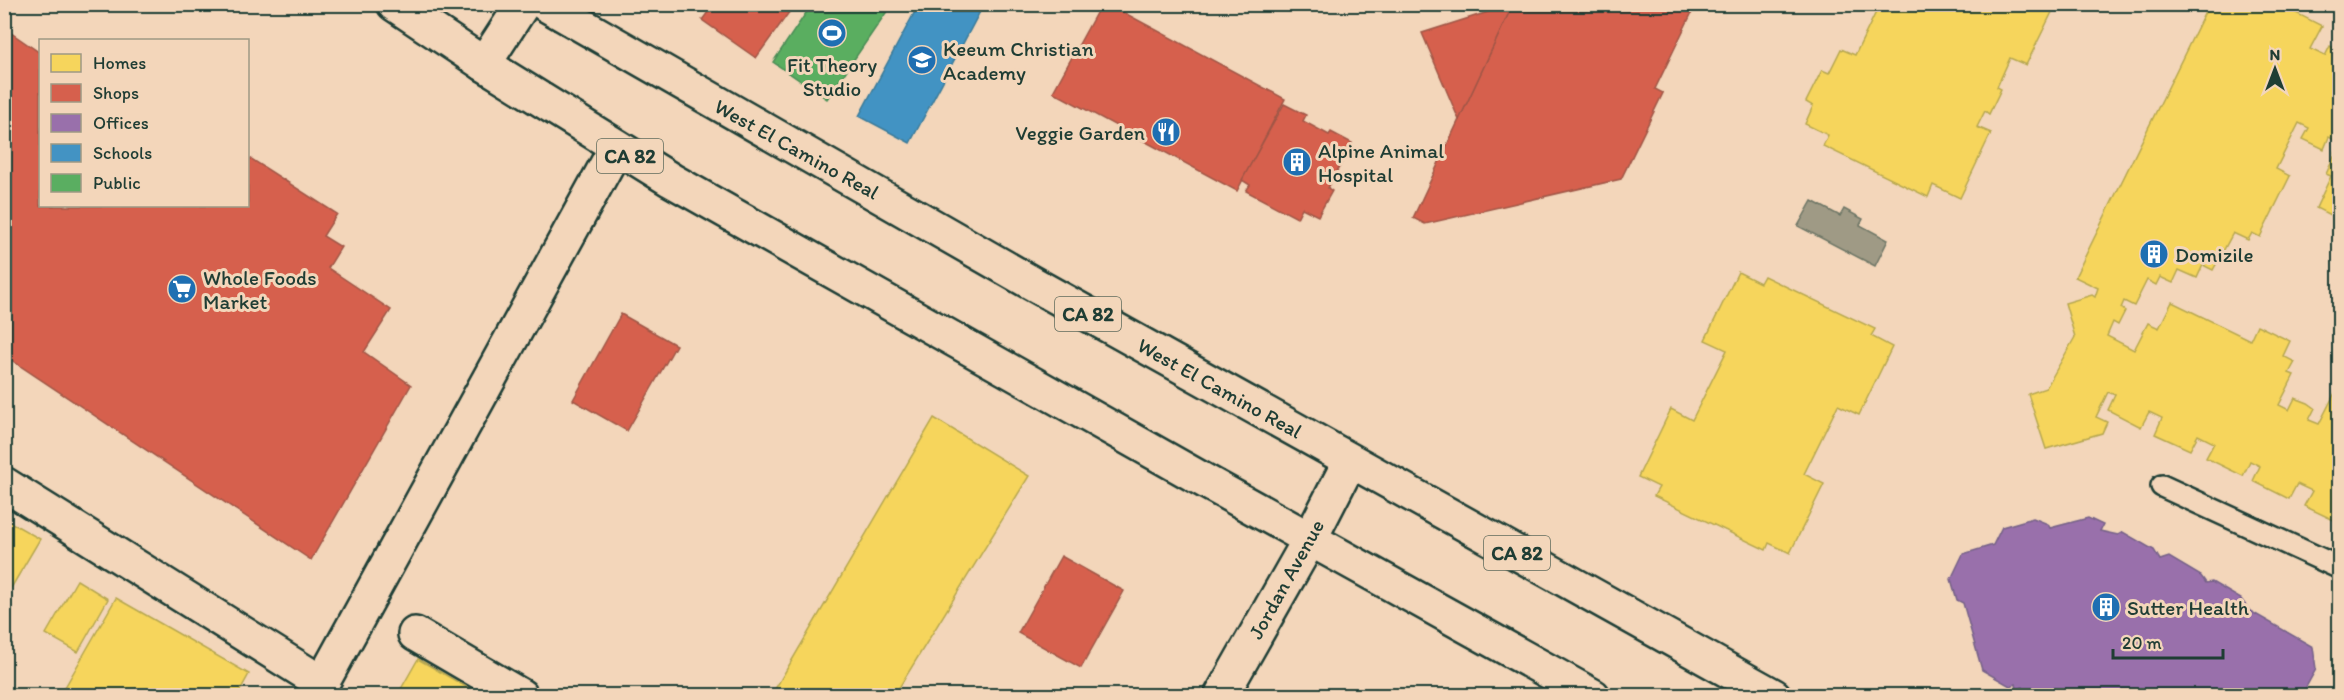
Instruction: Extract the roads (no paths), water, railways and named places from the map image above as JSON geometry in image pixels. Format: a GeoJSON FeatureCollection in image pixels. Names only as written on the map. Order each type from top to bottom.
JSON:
{"type":"FeatureCollection","features":[{"type":"Feature","properties":{"kind":"main road","name":"CA 82"},"geometry":{"type":"LineString","coordinates":[[394,4],[616,148],[1593,696]]}},
{"type":"Feature","properties":{"kind":"main road"},"geometry":{"type":"LineString","coordinates":[[484,64],[523,4]]}},
{"type":"Feature","properties":{"kind":"main road","name":"West El Camino Real"},"geometry":{"type":"LineString","coordinates":[[545,4],[624,51],[1350,461],[1774,696]]}},
{"type":"Feature","properties":{"kind":"main road"},"geometry":{"type":"LineString","coordinates":[[4,484],[318,689],[616,148]]}},
{"type":"Feature","properties":{"kind":"main road","name":"Jordan Avenue"},"geometry":{"type":"LineString","coordinates":[[1221,696],[1310,539],[1350,461]]}},
{"type":"Feature","properties":{"kind":"main road"},"geometry":{"type":"LineString","coordinates":[[415,634],[521,696]]}},
{"type":"Feature","properties":{"kind":"lane"},"geometry":{"type":"LineString","coordinates":[[2162,486],[2340,568]]}},
{"type":"Feature","properties":{"kind":"place","name":"Fit Theory Studio"},"geometry":{"type":"Point","coordinates":[832,33]}},
{"type":"Feature","properties":{"kind":"place","name":"Keeum Christian Academy"},"geometry":{"type":"Point","coordinates":[922,60]}},
{"type":"Feature","properties":{"kind":"place","name":"Veggie Garden"},"geometry":{"type":"Point","coordinates":[1166,132]}},
{"type":"Feature","properties":{"kind":"place","name":"Alpine Animal Hospital"},"geometry":{"type":"Point","coordinates":[1297,162]}},
{"type":"Feature","properties":{"kind":"place","name":"Domizile"},"geometry":{"type":"Point","coordinates":[2154,254]}},
{"type":"Feature","properties":{"kind":"place","name":"Whole Foods Market"},"geometry":{"type":"Point","coordinates":[182,289]}},
{"type":"Feature","properties":{"kind":"place","name":"Sutter Health"},"geometry":{"type":"Point","coordinates":[2106,607]}}]}
